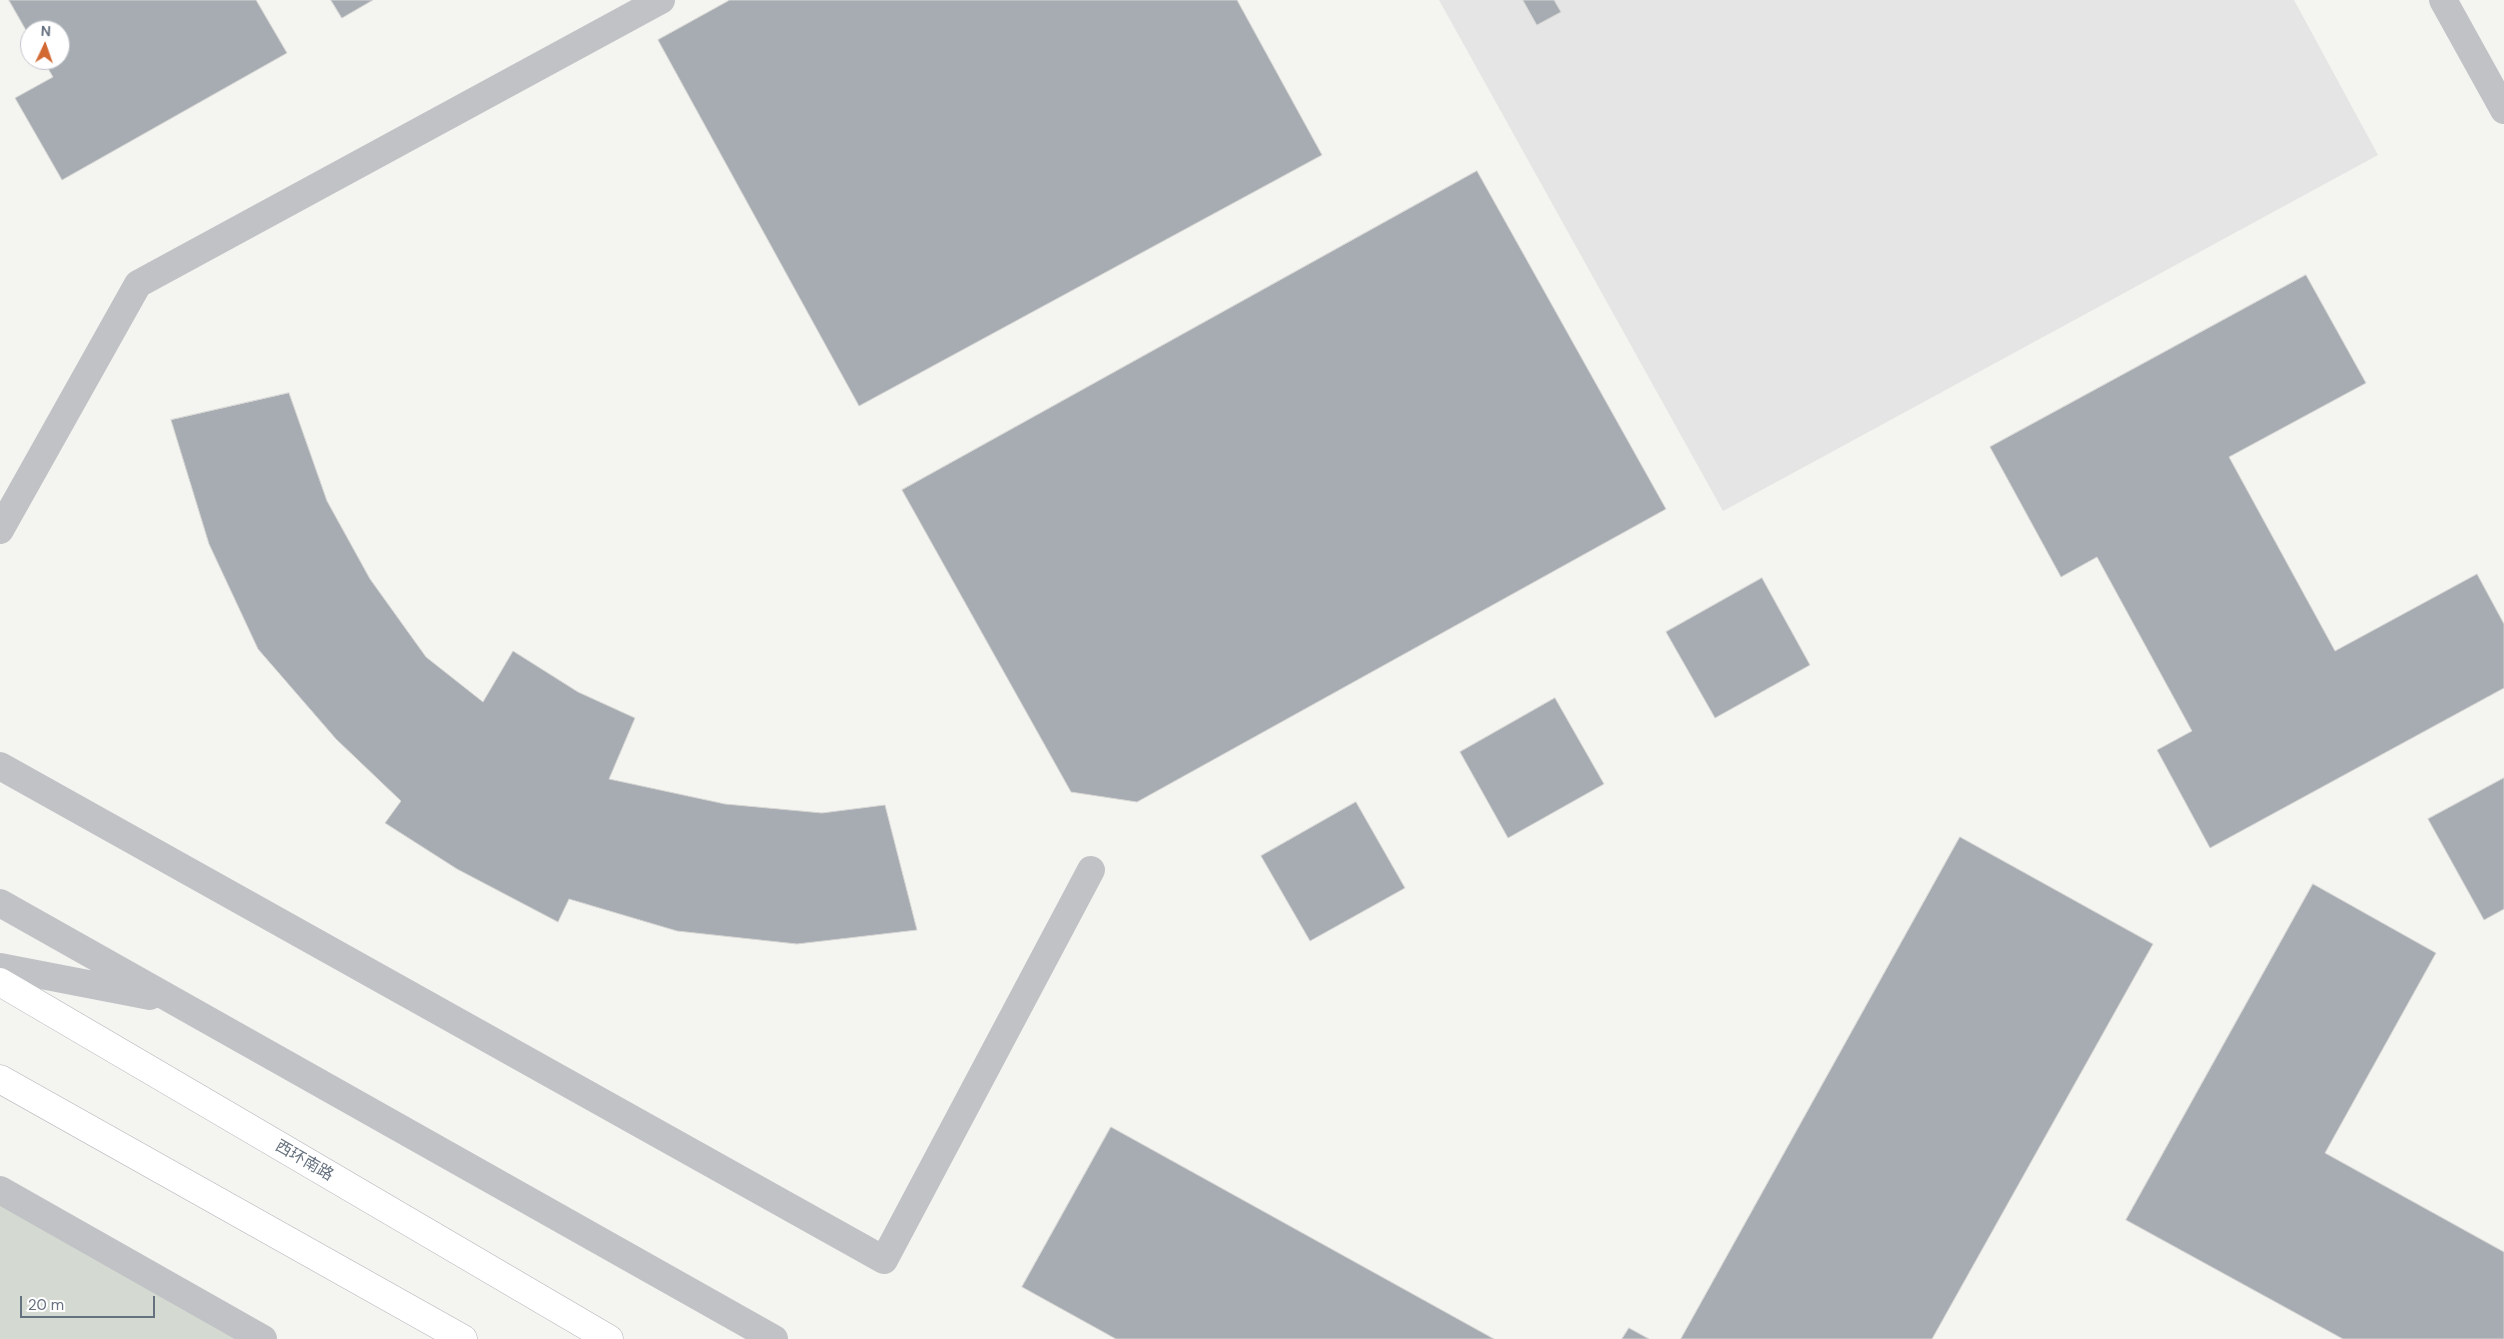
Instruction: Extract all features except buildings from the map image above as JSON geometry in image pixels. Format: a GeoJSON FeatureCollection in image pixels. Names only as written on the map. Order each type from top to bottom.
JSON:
{"type":"FeatureCollection","features":[{"type":"Feature","properties":{"kind":"main road","name":"西环南路"},"geometry":{"type":"LineString","coordinates":[[0,982],[609,1339]]}},
{"type":"Feature","properties":{"kind":"main road"},"geometry":{"type":"LineString","coordinates":[[0,1079],[463,1339]]}},
{"type":"Feature","properties":{"kind":"street"},"geometry":{"type":"LineString","coordinates":[[0,530],[138,284],[662,0]]}},
{"type":"Feature","properties":{"kind":"street"},"geometry":{"type":"LineString","coordinates":[[2443,0],[2504,110]]}},
{"type":"Feature","properties":{"kind":"street"},"geometry":{"type":"LineString","coordinates":[[0,766],[884,1260],[1091,870]]}},
{"type":"Feature","properties":{"kind":"street"},"geometry":{"type":"LineString","coordinates":[[0,903],[774,1339]]}},
{"type":"Feature","properties":{"kind":"street"},"geometry":{"type":"LineString","coordinates":[[0,967],[173,1000]]}},
{"type":"Feature","properties":{"kind":"street"},"geometry":{"type":"LineString","coordinates":[[0,1190],[263,1339]]}},
{"type":"Feature","properties":{"kind":"street"},"geometry":{"type":"LineString","coordinates":[[713,1305],[735,1339]]}},
{"type":"Feature","properties":{"kind":"shaded area"},"geometry":{"type":"Polygon","coordinates":[[[1439,0],[2294,0],[2378,155],[1723,511],[1439,0]]]}},
{"type":"Feature","properties":{"kind":"shaded area"},"geometry":{"type":"Polygon","coordinates":[[[0,1202],[241,1339],[0,1339],[0,1202]]]}}]}
